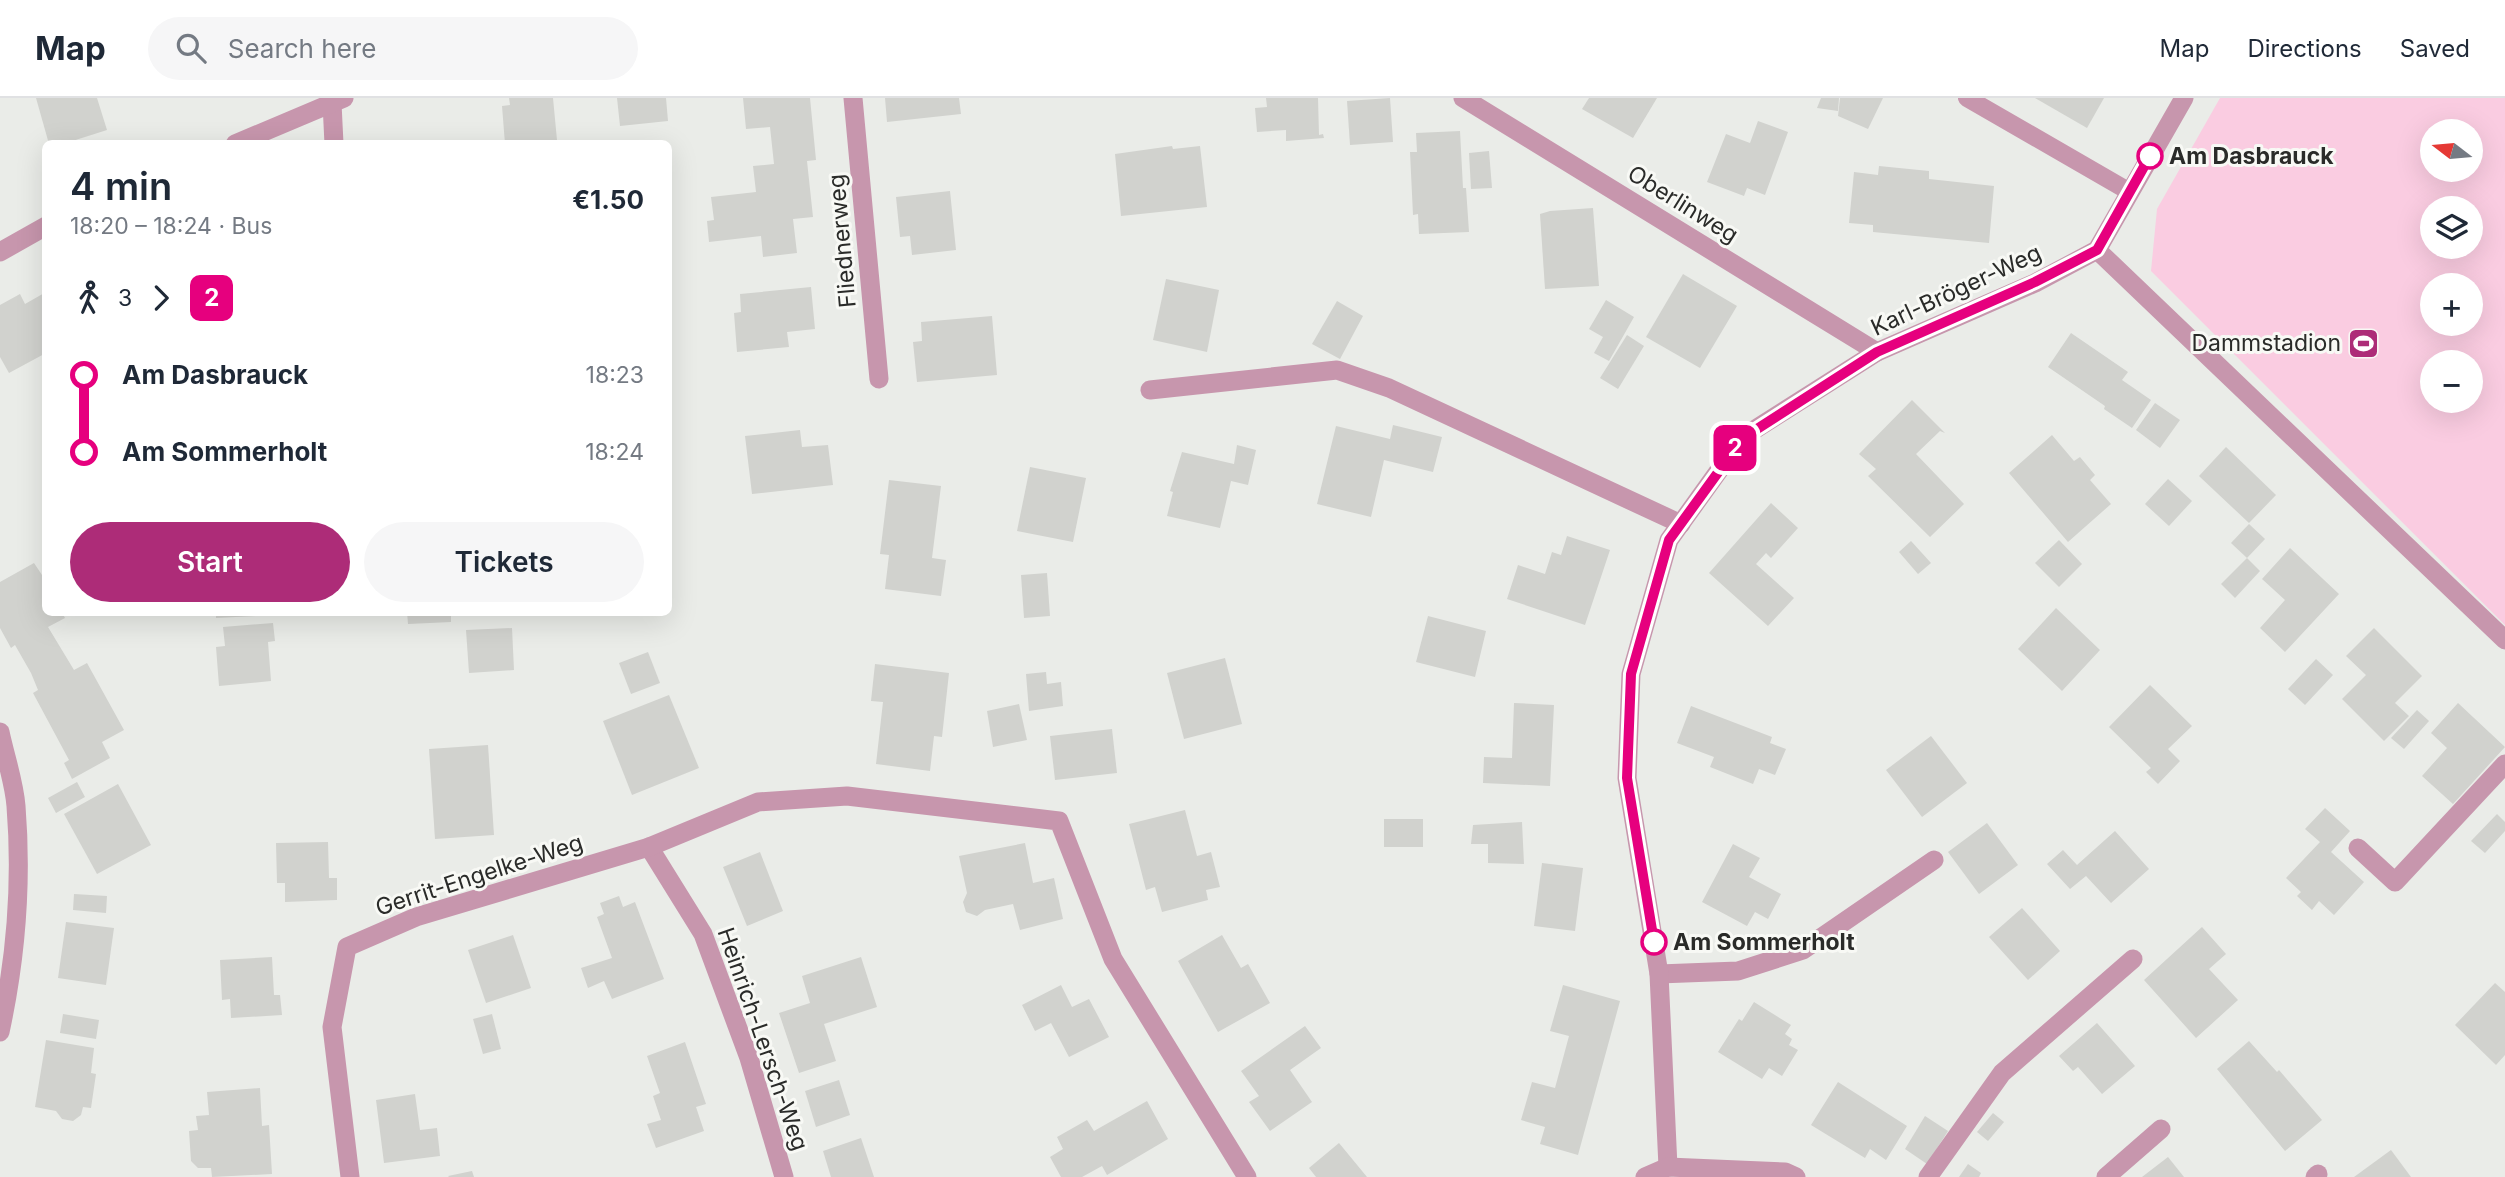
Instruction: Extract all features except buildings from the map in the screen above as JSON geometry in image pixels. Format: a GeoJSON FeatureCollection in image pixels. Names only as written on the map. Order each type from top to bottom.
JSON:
{"type":"FeatureCollection","features":[{"type":"Feature","properties":{"kind":"street","name":"Fliednerweg"},"geometry":{"type":"LineString","coordinates":[[853,98],[879,379]]}},
{"type":"Feature","properties":{"kind":"street","name":"Oberlinweg"},"geometry":{"type":"LineString","coordinates":[[1463,98],[1877,352]]}},
{"type":"Feature","properties":{"kind":"street"},"geometry":{"type":"LineString","coordinates":[[2185,98],[2097,250],[2505,640]]}},
{"type":"Feature","properties":{"kind":"street"},"geometry":{"type":"LineString","coordinates":[[244,140],[338,100],[334,140]]}},
{"type":"Feature","properties":{"kind":"street"},"geometry":{"type":"LineString","coordinates":[[0,252],[42,228]]}},
{"type":"Feature","properties":{"kind":"street","name":"Karl-Bröger-Weg"},"geometry":{"type":"LineString","coordinates":[[1668,1167],[1659,974],[1627,778],[1631,674],[1669,540],[1743,438],[1877,352],[2035,282],[2097,250]]}},
{"type":"Feature","properties":{"kind":"street"},"geometry":{"type":"LineString","coordinates":[[1150,390],[1337,370],[1389,388],[1681,524]]}},
{"type":"Feature","properties":{"kind":"street"},"geometry":{"type":"LineString","coordinates":[[0,732],[16,803],[0,1032]]}},
{"type":"Feature","properties":{"kind":"street"},"geometry":{"type":"LineString","coordinates":[[2358,848],[2395,883],[2505,764]]}},
{"type":"Feature","properties":{"kind":"street"},"geometry":{"type":"LineString","coordinates":[[649,847],[758,802],[847,796],[1059,821],[1113,958],[1247,1177]]}},
{"type":"Feature","properties":{"kind":"street","name":"Gerrit-Engelke-Weg"},"geometry":{"type":"LineString","coordinates":[[350,1177],[332,1027],[347,947],[416,917],[649,847]]}},
{"type":"Feature","properties":{"kind":"street","name":"Heinrich-Lersch-Weg"},"geometry":{"type":"LineString","coordinates":[[649,847],[703,934],[749,1058],[784,1177]]}},
{"type":"Feature","properties":{"kind":"street"},"geometry":{"type":"LineString","coordinates":[[1659,974],[1738,971],[1803,950],[1934,860]]}},
{"type":"Feature","properties":{"kind":"street"},"geometry":{"type":"LineString","coordinates":[[1928,1177],[2002,1073],[2133,959]]}},
{"type":"Feature","properties":{"kind":"street"},"geometry":{"type":"LineString","coordinates":[[2106,1177],[2161,1129]]}},
{"type":"Feature","properties":{"kind":"street"},"geometry":{"type":"LineString","coordinates":[[1645,1177],[1668,1167],[1784,1172],[1796,1177]]}},
{"type":"Feature","properties":{"kind":"lane"},"geometry":{"type":"LineString","coordinates":[[1967,98],[2130,192]]}},
{"type":"Feature","properties":{"kind":"shaded area","name":"Dammstadion"},"geometry":{"type":"Polygon","coordinates":[[[2220,98],[2505,98],[2505,625],[2151,271],[2157,209],[2220,98]]]}},
{"type":"Feature","properties":{"kind":"bus line","name":"2"},"geometry":{"type":"LineString","coordinates":[[1654,942],[1627,778],[1631,674],[1669,540],[1743,438],[1877,352],[2035,282],[2097,250],[2150,156]]}},
{"type":"Feature","properties":{"kind":"place","name":"Am Dasbrauck"},"geometry":{"type":"Point","coordinates":[2150,156]}},
{"type":"Feature","properties":{"kind":"place","name":"Dammstadion"},"geometry":{"type":"Point","coordinates":[2364,343]}},
{"type":"Feature","properties":{"kind":"place","name":"Am Sommerholt"},"geometry":{"type":"Point","coordinates":[1654,942]}}]}
